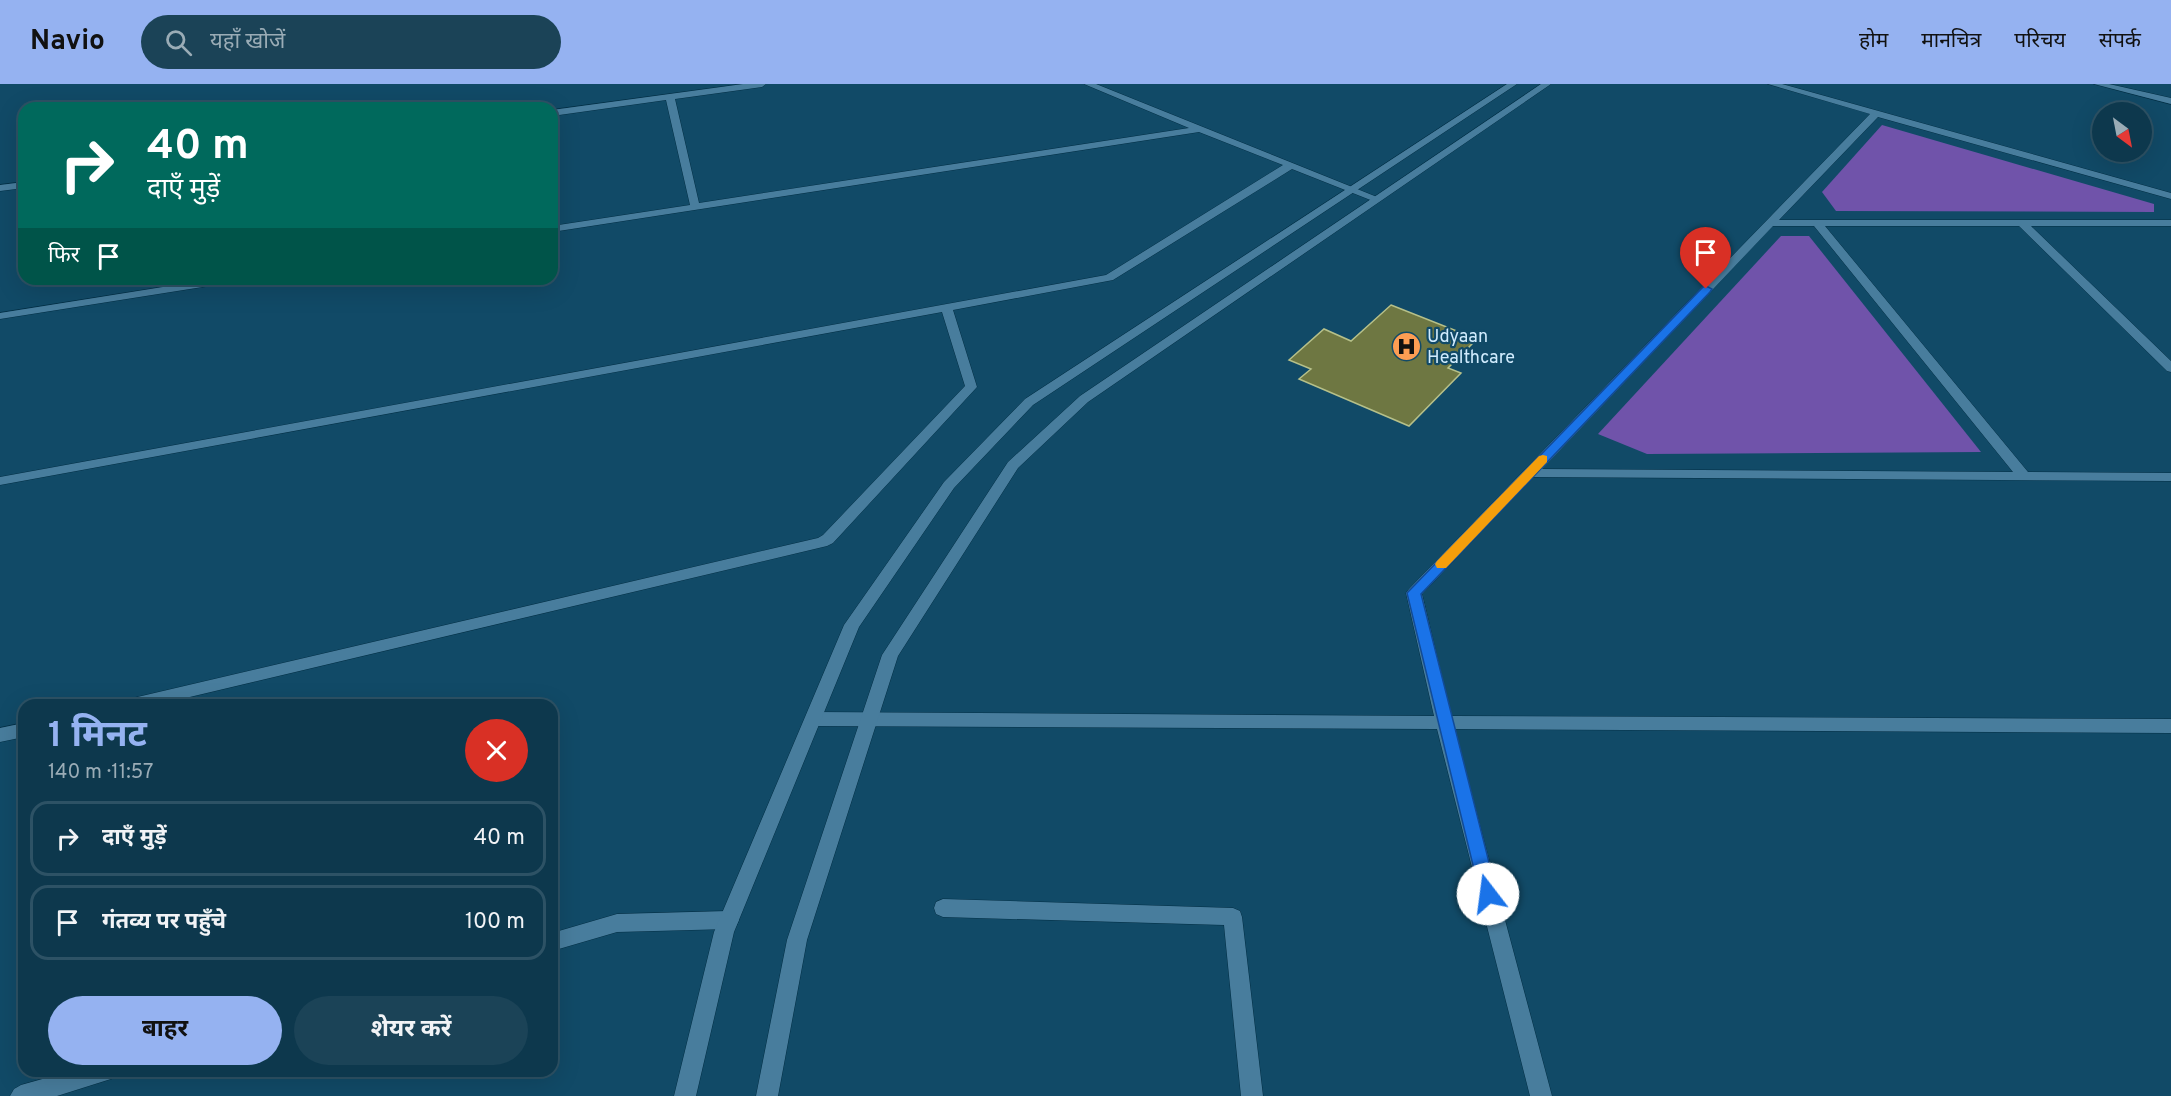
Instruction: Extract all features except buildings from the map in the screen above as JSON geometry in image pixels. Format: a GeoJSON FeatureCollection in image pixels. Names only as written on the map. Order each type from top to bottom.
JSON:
{"type":"FeatureCollection","features":[{"type":"Feature","properties":{"kind":"street"},"geometry":{"type":"LineString","coordinates":[[558,112],[762,84]]}},
{"type":"Feature","properties":{"kind":"street"},"geometry":{"type":"LineString","coordinates":[[1088,84],[1289,166],[1377,199]]}},
{"type":"Feature","properties":{"kind":"street"},"geometry":{"type":"LineString","coordinates":[[685,1096],[724,932],[852,625],[949,485],[1029,402],[1513,84]]}},
{"type":"Feature","properties":{"kind":"street"},"geometry":{"type":"LineString","coordinates":[[767,1096],[797,940],[890,655],[1013,465],[1084,399],[1547,84]]}},
{"type":"Feature","properties":{"kind":"street"},"geometry":{"type":"LineString","coordinates":[[1772,84],[2171,196]]}},
{"type":"Feature","properties":{"kind":"street"},"geometry":{"type":"LineString","coordinates":[[2098,84],[2171,101]]}},
{"type":"Feature","properties":{"kind":"street"},"geometry":{"type":"LineString","coordinates":[[670,97],[695,207]]}},
{"type":"Feature","properties":{"kind":"street"},"geometry":{"type":"LineString","coordinates":[[1541,1096],[1444,723],[1414,593],[1876,113]]}},
{"type":"Feature","properties":{"kind":"street"},"geometry":{"type":"LineString","coordinates":[[558,228],[1198,129]]}},
{"type":"Feature","properties":{"kind":"street"},"geometry":{"type":"LineString","coordinates":[[0,481],[1109,278],[1289,166]]}},
{"type":"Feature","properties":{"kind":"street"},"geometry":{"type":"LineString","coordinates":[[0,188],[18,186]]}},
{"type":"Feature","properties":{"kind":"street"},"geometry":{"type":"LineString","coordinates":[[1771,223],[2171,224]]}},
{"type":"Feature","properties":{"kind":"street"},"geometry":{"type":"LineString","coordinates":[[1817,223],[2025,477]]}},
{"type":"Feature","properties":{"kind":"street"},"geometry":{"type":"LineString","coordinates":[[2022,223],[2171,368]]}},
{"type":"Feature","properties":{"kind":"street"},"geometry":{"type":"LineString","coordinates":[[0,316],[196,285]]}},
{"type":"Feature","properties":{"kind":"street"},"geometry":{"type":"LineString","coordinates":[[155,699],[822,542],[828,539],[971,387],[946,307]]}},
{"type":"Feature","properties":{"kind":"street"},"geometry":{"type":"LineString","coordinates":[[1530,473],[2171,477]]}},
{"type":"Feature","properties":{"kind":"street"},"geometry":{"type":"LineString","coordinates":[[813,719],[2171,726]]}},
{"type":"Feature","properties":{"kind":"street"},"geometry":{"type":"LineString","coordinates":[[0,735],[18,731]]}},
{"type":"Feature","properties":{"kind":"street"},"geometry":{"type":"LineString","coordinates":[[944,908],[1233,916],[1252,1096]]}},
{"type":"Feature","properties":{"kind":"street"},"geometry":{"type":"LineString","coordinates":[[558,940],[616,923],[729,920]]}},
{"type":"Feature","properties":{"kind":"street"},"geometry":{"type":"LineString","coordinates":[[21,1096],[86,1077]]}},
{"type":"Feature","properties":{"kind":"shaded area"},"geometry":{"type":"Polygon","coordinates":[[[1882,125],[2154,204],[2154,212],[1836,211],[1822,192],[1882,125]]]}},
{"type":"Feature","properties":{"kind":"shaded area"},"geometry":{"type":"Polygon","coordinates":[[[1781,236],[1809,236],[1981,452],[1647,454],[1598,434],[1781,236]]]}},
{"type":"Feature","properties":{"kind":"slow traffic"},"geometry":{"type":"LineString","coordinates":[[1441,564],[1543,459]]}},
{"type":"Feature","properties":{"kind":"place","name":"Udyaan Healthcare"},"geometry":{"type":"Point","coordinates":[1406,346]}},
{"type":"Feature","properties":{"kind":"route"},"geometry":{"type":"LineString","coordinates":[[1488,894],[1444,723],[1414,593],[1706,289]]}}]}
